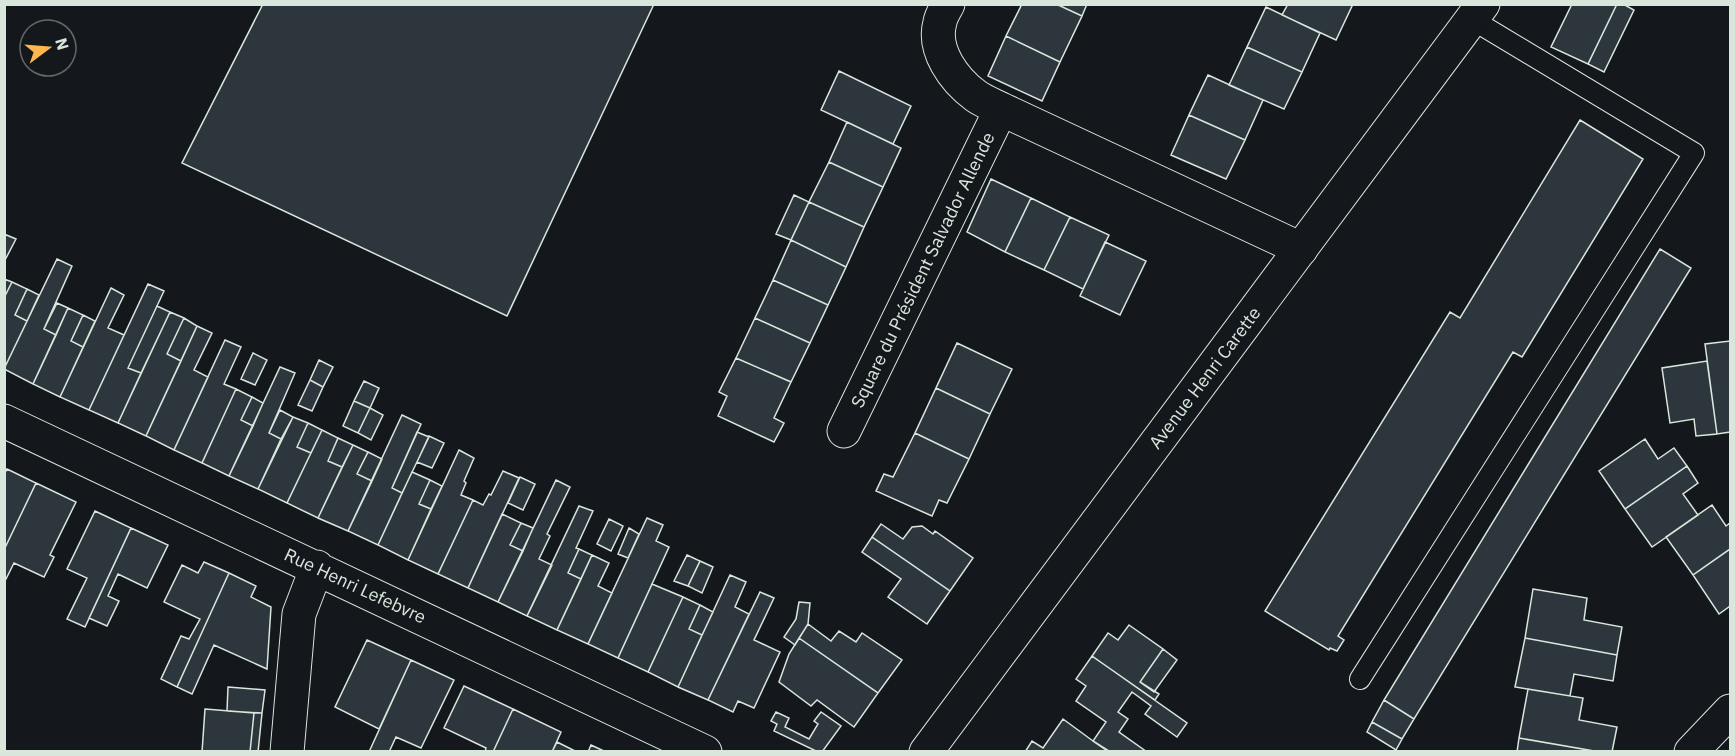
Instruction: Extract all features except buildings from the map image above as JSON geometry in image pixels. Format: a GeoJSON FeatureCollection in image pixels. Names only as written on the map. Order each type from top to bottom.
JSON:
{"type":"FeatureCollection","features":[{"type":"Feature","properties":{"kind":"street","name":"Square du Président Salvador Allende"},"geometry":{"type":"LineString","coordinates":[[948,4],[939,22],[939,44],[947,64],[959,80],[976,96],[1301,249]]}},
{"type":"Feature","properties":{"kind":"street","name":"Avenue Henri Carette"},"geometry":{"type":"LineString","coordinates":[[926,752],[1478,12]]}},
{"type":"Feature","properties":{"kind":"street","name":"Square du Président Salvador Allende"},"geometry":{"type":"LineString","coordinates":[[844,431],[1001,109]]}},
{"type":"Feature","properties":{"kind":"street","name":"Rue Henri Lefebvre"},"geometry":{"type":"LineString","coordinates":[[4,421],[705,752]]}},
{"type":"Feature","properties":{"kind":"street"},"geometry":{"type":"LineString","coordinates":[[287,752],[298,614],[317,567]]}},
{"type":"Feature","properties":{"kind":"street"},"geometry":{"type":"LineString","coordinates":[[1691,752],[1731,711]]}},
{"type":"Feature","properties":{"kind":"lane"},"geometry":{"type":"LineString","coordinates":[[1360,679],[1694,153],[1478,12]]}}]}
